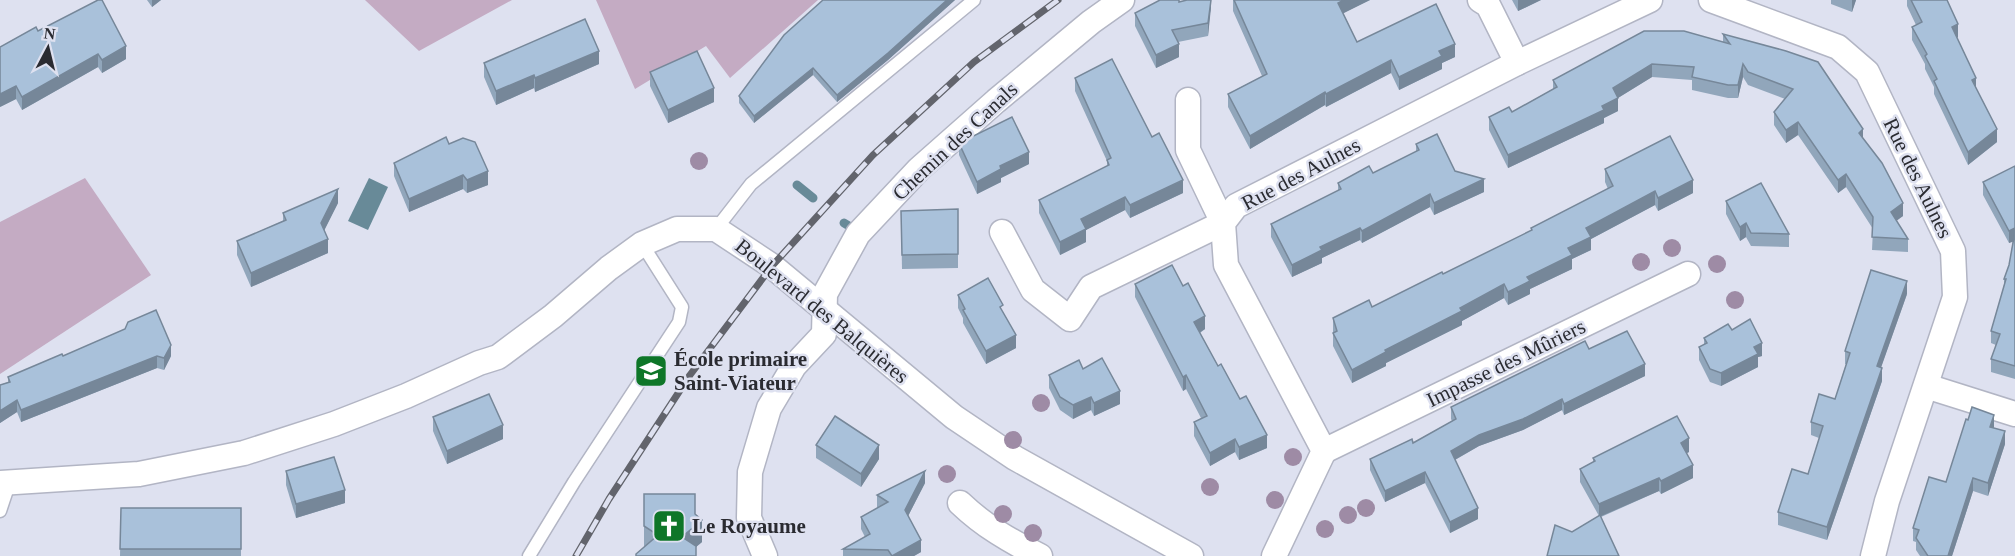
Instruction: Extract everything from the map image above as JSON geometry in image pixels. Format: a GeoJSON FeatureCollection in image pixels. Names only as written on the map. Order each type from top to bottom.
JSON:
{"type":"FeatureCollection","features":[{"type":"Feature","properties":{"kind":"street","name":"Chemin des Canals"},"geometry":{"type":"LineString","coordinates":[[765,556],[749,518],[750,472],[769,408],[794,366],[824,334],[825,294],[858,234],[919,169],[1004,94],[1091,22],[1122,0]]}},
{"type":"Feature","properties":{"kind":"street"},"geometry":{"type":"LineString","coordinates":[[1480,0],[1488,5],[1517,63]]}},
{"type":"Feature","properties":{"kind":"street","name":"Rue des Aulnes"},"geometry":{"type":"LineString","coordinates":[[1324,451],[1226,265],[1222,224],[1236,206],[1517,63],[1650,0]]}},
{"type":"Feature","properties":{"kind":"street","name":"Rue des Aulnes"},"geometry":{"type":"LineString","coordinates":[[1711,0],[1838,47],[1867,72],[1953,251],[1955,297],[1887,501],[1874,556]]}},
{"type":"Feature","properties":{"kind":"street"},"geometry":{"type":"LineString","coordinates":[[1002,232],[1033,290],[1070,319],[1091,286],[1222,224],[1188,150],[1188,100]]}},
{"type":"Feature","properties":{"kind":"street","name":"Boulevard des Balquières"},"geometry":{"type":"LineString","coordinates":[[5,484],[139,474],[244,453],[334,424],[498,357],[642,244],[677,229],[716,229],[772,266],[954,417],[1015,458],[1191,556]]}},
{"type":"Feature","properties":{"kind":"street","name":"Impasse des Mûriers"},"geometry":{"type":"LineString","coordinates":[[1324,451],[1688,274]]}},
{"type":"Feature","properties":{"kind":"street"},"geometry":{"type":"LineString","coordinates":[[1926,386],[2015,414]]}},
{"type":"Feature","properties":{"kind":"street"},"geometry":{"type":"LineString","coordinates":[[1274,556],[1324,451]]}},
{"type":"Feature","properties":{"kind":"street"},"geometry":{"type":"LineString","coordinates":[[960,503],[975,517],[1008,540],[1040,556]]}},
{"type":"Feature","properties":{"kind":"lane"},"geometry":{"type":"LineString","coordinates":[[716,229],[751,184],[974,0]]}},
{"type":"Feature","properties":{"kind":"lane"},"geometry":{"type":"LineString","coordinates":[[529,556],[574,482],[679,322],[682,307],[642,244]]}},
{"type":"Feature","properties":{"kind":"lane"},"geometry":{"type":"LineString","coordinates":[[0,511],[5,484]]}},
{"type":"Feature","properties":{"kind":"shaded area"},"geometry":{"type":"Polygon","coordinates":[[[365,0],[512,0],[419,51],[365,0]]]}},
{"type":"Feature","properties":{"kind":"shaded area"},"geometry":{"type":"Polygon","coordinates":[[[596,0],[818,0],[730,78],[706,46],[635,89],[596,0]]]}},
{"type":"Feature","properties":{"kind":"shaded area"},"geometry":{"type":"Polygon","coordinates":[[[85,178],[151,275],[0,374],[0,222],[85,178]]]}},
{"type":"Feature","properties":{"kind":"water"},"geometry":{"type":"Polygon","coordinates":[[[369,178],[388,187],[368,230],[348,221],[369,178]]]}},
{"type":"Feature","properties":{"kind":"building"},"geometry":{"type":"Polygon","coordinates":[[[102,0],[126,46],[102,60],[98,54],[22,97],[16,86],[0,94],[0,47],[36,27],[38,31],[102,0]]]}},
{"type":"Feature","properties":{"kind":"building"},"geometry":{"type":"Polygon","coordinates":[[[823,0],[947,0],[837,95],[813,68],[754,116],[739,96],[784,35],[823,0]]]}},
{"type":"Feature","properties":{"kind":"building"},"geometry":{"type":"Polygon","coordinates":[[[1160,0],[1179,0],[1179,2],[1211,0],[1208,23],[1172,30],[1179,44],[1156,55],[1135,13],[1160,0]]]}},
{"type":"Feature","properties":{"kind":"building"},"geometry":{"type":"Polygon","coordinates":[[[1234,0],[1344,0],[1338,3],[1357,42],[1436,4],[1455,44],[1439,51],[1442,56],[1399,77],[1391,60],[1326,94],[1325,92],[1250,136],[1228,94],[1267,74],[1234,0]]]}},
{"type":"Feature","properties":{"kind":"building"},"geometry":{"type":"Polygon","coordinates":[[[1911,0],[1947,0],[1958,24],[1952,27],[1976,78],[1972,80],[1997,129],[1968,152],[1934,81],[1937,79],[1925,56],[1927,54],[1912,27],[1922,22],[1911,0]]]}},
{"type":"Feature","properties":{"kind":"building"},"geometry":{"type":"Polygon","coordinates":[[[585,19],[599,51],[535,78],[534,75],[496,91],[484,63],[585,19]]]}},
{"type":"Feature","properties":{"kind":"building"},"geometry":{"type":"Polygon","coordinates":[[[1644,31],[1684,31],[1730,44],[1723,34],[1818,62],[1863,129],[1859,133],[1882,163],[1903,203],[1891,212],[1908,239],[1872,237],[1873,217],[1846,174],[1838,180],[1798,122],[1786,130],[1774,112],[1793,89],[1748,72],[1743,64],[1738,85],[1728,85],[1692,77],[1694,67],[1652,64],[1613,88],[1618,98],[1602,106],[1604,110],[1508,155],[1489,117],[1509,107],[1512,112],[1557,87],[1553,80],[1644,31]]]}},
{"type":"Feature","properties":{"kind":"building"},"geometry":{"type":"Polygon","coordinates":[[[697,51],[714,88],[668,110],[650,72],[697,51]]]}},
{"type":"Feature","properties":{"kind":"building"},"geometry":{"type":"Polygon","coordinates":[[[1112,59],[1152,137],[1159,133],[1183,180],[1130,205],[1125,197],[1081,219],[1086,229],[1060,242],[1039,200],[1109,165],[1107,160],[1111,158],[1075,78],[1112,59]]]}},
{"type":"Feature","properties":{"kind":"building"},"geometry":{"type":"Polygon","coordinates":[[[1012,117],[1029,152],[1000,166],[1001,169],[977,182],[959,143],[1012,117]]]}},
{"type":"Feature","properties":{"kind":"building"},"geometry":{"type":"Polygon","coordinates":[[[1437,134],[1455,171],[1484,179],[1434,203],[1430,194],[1362,231],[1360,228],[1320,247],[1322,250],[1292,265],[1271,224],[1341,189],[1338,183],[1369,166],[1373,173],[1419,150],[1416,144],[1437,134]]]}},
{"type":"Feature","properties":{"kind":"building"},"geometry":{"type":"Polygon","coordinates":[[[1670,136],[1693,180],[1658,198],[1655,191],[1586,228],[1591,237],[1568,248],[1572,255],[1527,277],[1530,281],[1508,292],[1504,284],[1460,308],[1462,311],[1385,350],[1386,352],[1352,370],[1333,333],[1337,331],[1333,318],[1369,300],[1372,307],[1532,230],[1531,228],[1613,186],[1605,169],[1670,136]]]}},
{"type":"Feature","properties":{"kind":"building"},"geometry":{"type":"Polygon","coordinates":[[[446,137],[449,144],[463,138],[475,142],[488,171],[467,180],[463,175],[409,199],[394,163],[446,137]]]}},
{"type":"Feature","properties":{"kind":"building"},"geometry":{"type":"Polygon","coordinates":[[[2015,166],[2015,228],[2009,231],[1983,182],[2015,166]]]}},
{"type":"Feature","properties":{"kind":"building"},"geometry":{"type":"Polygon","coordinates":[[[1761,183],[1789,234],[1751,233],[1746,223],[1740,227],[1726,201],[1761,183]]]}},
{"type":"Feature","properties":{"kind":"building"},"geometry":{"type":"Polygon","coordinates":[[[338,189],[321,223],[328,239],[251,273],[237,241],[286,220],[283,213],[338,189]]]}},
{"type":"Feature","properties":{"kind":"building"},"geometry":{"type":"Polygon","coordinates":[[[958,209],[958,254],[902,255],[901,211],[958,209]]]}},
{"type":"Feature","properties":{"kind":"building"},"geometry":{"type":"Polygon","coordinates":[[[2014,237],[2015,366],[1991,359],[2000,334],[1991,331],[2006,279],[2004,279],[2014,237]]]}},
{"type":"Feature","properties":{"kind":"building"},"geometry":{"type":"Polygon","coordinates":[[[1172,265],[1183,286],[1188,283],[1205,316],[1194,322],[1218,366],[1221,364],[1240,399],[1246,396],[1267,435],[1239,447],[1235,439],[1210,453],[1194,422],[1207,416],[1186,375],[1183,377],[1135,284],[1172,265]]]}},
{"type":"Feature","properties":{"kind":"building"},"geometry":{"type":"Polygon","coordinates":[[[1871,270],[1907,281],[1877,366],[1882,368],[1827,527],[1778,512],[1792,469],[1808,474],[1823,426],[1811,422],[1819,394],[1835,399],[1850,353],[1845,351],[1871,270]]]}},
{"type":"Feature","properties":{"kind":"building"},"geometry":{"type":"Polygon","coordinates":[[[988,278],[1003,305],[1000,307],[1016,335],[986,351],[963,310],[965,309],[958,295],[988,278]]]}},
{"type":"Feature","properties":{"kind":"building"},"geometry":{"type":"Polygon","coordinates":[[[156,310],[171,345],[164,358],[157,356],[21,410],[17,400],[0,411],[0,385],[10,382],[8,377],[125,329],[128,322],[156,310]]]}},
{"type":"Feature","properties":{"kind":"building"},"geometry":{"type":"Polygon","coordinates":[[[1750,319],[1762,343],[1754,347],[1758,354],[1721,373],[1710,369],[1699,347],[1707,343],[1704,338],[1728,324],[1732,330],[1750,319]]]}},
{"type":"Feature","properties":{"kind":"building"},"geometry":{"type":"Polygon","coordinates":[[[1627,331],[1645,364],[1564,404],[1562,399],[1523,419],[1479,435],[1451,451],[1478,508],[1450,522],[1425,472],[1385,491],[1370,459],[1412,439],[1413,443],[1456,419],[1451,407],[1585,341],[1589,349],[1627,331]]]}},
{"type":"Feature","properties":{"kind":"building"},"geometry":{"type":"Polygon","coordinates":[[[1102,358],[1120,391],[1094,403],[1091,397],[1073,405],[1060,397],[1049,375],[1079,360],[1083,369],[1102,358]]]}},
{"type":"Feature","properties":{"kind":"building"},"geometry":{"type":"Polygon","coordinates":[[[489,394],[503,425],[447,451],[433,417],[489,394]]]}},
{"type":"Feature","properties":{"kind":"building"},"geometry":{"type":"Polygon","coordinates":[[[1972,407],[1994,415],[1990,427],[2005,431],[1988,483],[1973,478],[1948,556],[1928,556],[1916,538],[1919,530],[1913,528],[1929,477],[1946,482],[1972,407]]]}},
{"type":"Feature","properties":{"kind":"building"},"geometry":{"type":"Polygon","coordinates":[[[835,416],[879,445],[861,474],[816,445],[835,416]]]}},
{"type":"Feature","properties":{"kind":"building"},"geometry":{"type":"Polygon","coordinates":[[[1677,416],[1689,438],[1681,443],[1693,465],[1661,481],[1659,478],[1599,504],[1580,469],[1595,461],[1593,458],[1677,416]]]}},
{"type":"Feature","properties":{"kind":"building"},"geometry":{"type":"Polygon","coordinates":[[[334,457],[345,490],[296,504],[286,471],[334,457]]]}},
{"type":"Feature","properties":{"kind":"building"},"geometry":{"type":"Polygon","coordinates":[[[925,471],[905,510],[921,540],[892,556],[888,550],[843,549],[870,534],[861,517],[888,502],[877,495],[925,471]]]}},
{"type":"Feature","properties":{"kind":"building"},"geometry":{"type":"Polygon","coordinates":[[[644,494],[695,494],[695,514],[702,520],[682,537],[696,546],[696,556],[636,556],[658,535],[644,526],[644,494]]]}},
{"type":"Feature","properties":{"kind":"building"},"geometry":{"type":"Polygon","coordinates":[[[121,508],[241,508],[241,549],[120,549],[121,508]]]}},
{"type":"Feature","properties":{"kind":"building"},"geometry":{"type":"Polygon","coordinates":[[[1600,515],[1619,556],[1547,556],[1555,525],[1572,532],[1600,515]]]}},
{"type":"Feature","properties":{"kind":"waterway"},"geometry":{"type":"LineString","coordinates":[[797,185],[813,198]]}},
{"type":"Feature","properties":{"kind":"waterway"},"geometry":{"type":"LineString","coordinates":[[844,223],[849,226]]}},
{"type":"Feature","properties":{"kind":"railway"},"geometry":{"type":"LineString","coordinates":[[576,556],[609,499],[690,375],[772,266],[873,155],[974,62],[1058,0]]}},
{"type":"Feature","properties":{"kind":"place","name":"École primaire Saint-Viateur"},"geometry":{"type":"Point","coordinates":[651,371]}},
{"type":"Feature","properties":{"kind":"place","name":"Le Royaume"},"geometry":{"type":"Point","coordinates":[669,526]}}]}
